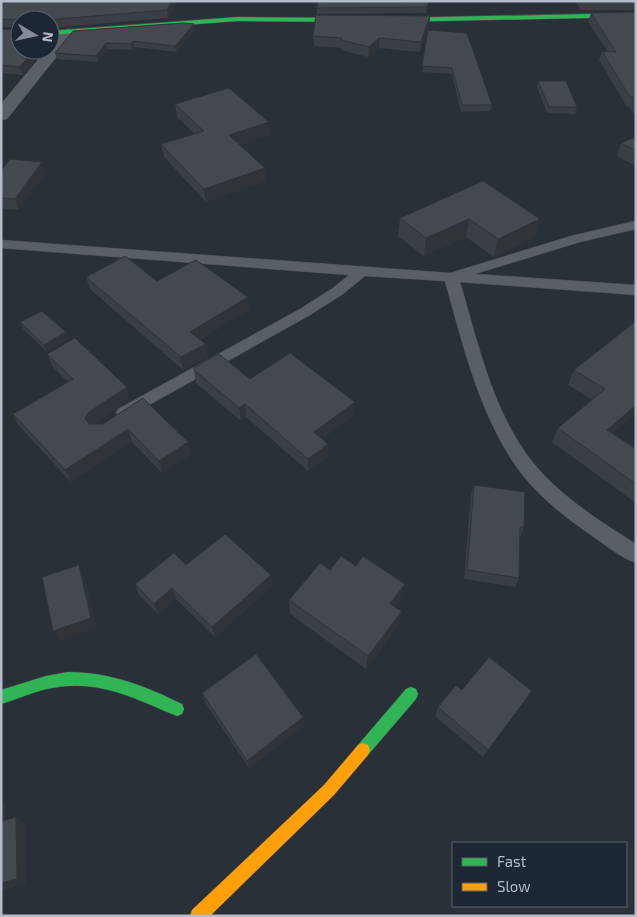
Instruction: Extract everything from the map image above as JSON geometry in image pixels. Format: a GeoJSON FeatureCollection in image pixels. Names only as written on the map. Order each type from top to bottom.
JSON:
{"type":"FeatureCollection","features":[{"type":"Feature","properties":{"kind":"street"},"geometry":{"type":"LineString","coordinates":[[60,33],[238,19],[375,20],[636,15]]}},
{"type":"Feature","properties":{"kind":"street"},"geometry":{"type":"LineString","coordinates":[[5,106],[68,33]]}},
{"type":"Feature","properties":{"kind":"street"},"geometry":{"type":"LineString","coordinates":[[1,697],[53,681],[88,678],[114,683],[149,694],[177,709]]}},
{"type":"Feature","properties":{"kind":"street"},"geometry":{"type":"LineString","coordinates":[[198,916],[329,790],[412,694]]}},
{"type":"Feature","properties":{"kind":"lane"},"geometry":{"type":"LineString","coordinates":[[451,278],[576,239],[636,226]]}},
{"type":"Feature","properties":{"kind":"lane"},"geometry":{"type":"LineString","coordinates":[[1,244],[636,290]]}},
{"type":"Feature","properties":{"kind":"lane"},"geometry":{"type":"LineString","coordinates":[[114,420],[135,406],[305,312],[338,291],[362,271]]}},
{"type":"Feature","properties":{"kind":"lane"},"geometry":{"type":"LineString","coordinates":[[451,278],[469,340],[498,420],[524,464],[574,513],[636,555]]}},
{"type":"Feature","properties":{"kind":"building"},"geometry":{"type":"Polygon","coordinates":[[[1,1],[172,1],[167,10],[60,19],[60,10],[10,10],[10,20],[1,19],[1,1]]]}},
{"type":"Feature","properties":{"kind":"building"},"geometry":{"type":"Polygon","coordinates":[[[318,1],[429,1],[427,7],[317,8],[318,1]]]}},
{"type":"Feature","properties":{"kind":"building"},"geometry":{"type":"Polygon","coordinates":[[[636,12],[636,103],[633,97],[630,97],[602,51],[616,52],[591,13],[636,12]]]}},
{"type":"Feature","properties":{"kind":"building"},"geometry":{"type":"Polygon","coordinates":[[[316,15],[430,16],[421,42],[379,38],[369,47],[341,40],[342,38],[313,36],[316,15]]]}},
{"type":"Feature","properties":{"kind":"building"},"geometry":{"type":"Polygon","coordinates":[[[183,23],[194,24],[175,46],[133,41],[130,44],[106,43],[96,56],[60,53],[60,47],[73,31],[183,23]]]}},
{"type":"Feature","properties":{"kind":"building"},"geometry":{"type":"Polygon","coordinates":[[[1,29],[10,30],[10,60],[26,60],[20,67],[1,65],[1,29]]]}},
{"type":"Feature","properties":{"kind":"building"},"geometry":{"type":"Polygon","coordinates":[[[428,30],[467,33],[492,105],[462,105],[452,68],[422,66],[428,30]]]}},
{"type":"Feature","properties":{"kind":"building"},"geometry":{"type":"Polygon","coordinates":[[[538,81],[566,81],[577,107],[549,107],[538,81]]]}},
{"type":"Feature","properties":{"kind":"building"},"geometry":{"type":"Polygon","coordinates":[[[229,88],[269,122],[229,135],[265,168],[204,189],[161,144],[204,131],[175,104],[229,88]]]}},
{"type":"Feature","properties":{"kind":"building"},"geometry":{"type":"Polygon","coordinates":[[[636,137],[636,151],[621,143],[636,137]]]}},
{"type":"Feature","properties":{"kind":"building"},"geometry":{"type":"Polygon","coordinates":[[[10,159],[42,162],[15,199],[1,198],[1,171],[10,159]]]}},
{"type":"Feature","properties":{"kind":"building"},"geometry":{"type":"Polygon","coordinates":[[[483,181],[540,219],[498,239],[469,219],[426,238],[400,218],[483,181]]]}},
{"type":"Feature","properties":{"kind":"building"},"geometry":{"type":"Polygon","coordinates":[[[125,256],[157,281],[196,260],[248,297],[190,332],[206,344],[181,357],[86,277],[125,256]]]}},
{"type":"Feature","properties":{"kind":"building"},"geometry":{"type":"Polygon","coordinates":[[[42,311],[66,332],[44,345],[20,322],[42,311]]]}},
{"type":"Feature","properties":{"kind":"building"},"geometry":{"type":"Polygon","coordinates":[[[636,321],[636,405],[607,430],[636,449],[636,484],[558,428],[605,389],[574,370],[636,321]]]}},
{"type":"Feature","properties":{"kind":"building"},"geometry":{"type":"Polygon","coordinates":[[[75,338],[127,387],[89,412],[85,418],[89,424],[103,424],[143,398],[188,442],[159,461],[128,429],[65,470],[13,414],[73,379],[47,354],[75,338]]]}},
{"type":"Feature","properties":{"kind":"building"},"geometry":{"type":"Polygon","coordinates":[[[290,353],[355,402],[314,432],[328,444],[308,459],[245,404],[239,408],[194,370],[194,368],[219,354],[250,379],[290,353]]]}},
{"type":"Feature","properties":{"kind":"building"},"geometry":{"type":"Polygon","coordinates":[[[474,485],[525,492],[524,527],[520,527],[519,578],[467,570],[474,485]]]}},
{"type":"Feature","properties":{"kind":"building"},"geometry":{"type":"Polygon","coordinates":[[[225,534],[271,575],[212,627],[172,588],[154,604],[135,584],[174,553],[186,565],[225,534]]]}},
{"type":"Feature","properties":{"kind":"building"},"geometry":{"type":"Polygon","coordinates":[[[341,556],[356,566],[363,556],[405,584],[390,604],[402,611],[368,656],[289,600],[320,563],[330,570],[341,556]]]}},
{"type":"Feature","properties":{"kind":"building"},"geometry":{"type":"Polygon","coordinates":[[[79,565],[91,618],[53,631],[42,577],[79,565]]]}},
{"type":"Feature","properties":{"kind":"building"},"geometry":{"type":"Polygon","coordinates":[[[256,654],[303,717],[247,761],[202,693],[256,654]]]}},
{"type":"Feature","properties":{"kind":"building"},"geometry":{"type":"Polygon","coordinates":[[[489,657],[532,691],[488,750],[438,707],[456,685],[462,690],[489,657]]]}},
{"type":"Feature","properties":{"kind":"building"},"geometry":{"type":"Polygon","coordinates":[[[16,817],[17,879],[1,883],[1,821],[16,817]]]}},
{"type":"Feature","properties":{"kind":"traffic: fast"},"geometry":{"type":"LineString","coordinates":[[393,20],[636,15]]}},
{"type":"Feature","properties":{"kind":"traffic: fast"},"geometry":{"type":"LineString","coordinates":[[60,32],[238,19],[353,20]]}},
{"type":"Feature","properties":{"kind":"traffic: fast"},"geometry":{"type":"LineString","coordinates":[[1,697],[52,681],[85,679],[116,684],[132,689],[177,709]]}},
{"type":"Feature","properties":{"kind":"traffic: fast"},"geometry":{"type":"LineString","coordinates":[[363,750],[411,694]]}},
{"type":"Feature","properties":{"kind":"traffic: slow"},"geometry":{"type":"LineString","coordinates":[[198,916],[329,790],[363,750]]}}]}
